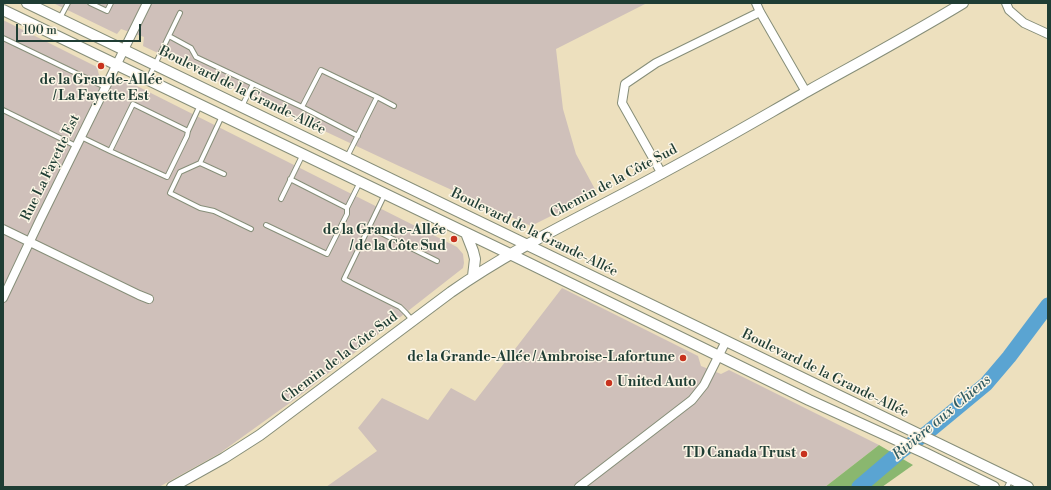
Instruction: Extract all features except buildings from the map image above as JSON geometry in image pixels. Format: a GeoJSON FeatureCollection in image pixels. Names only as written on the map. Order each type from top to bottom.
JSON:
{"type":"FeatureCollection","features":[{"type":"Feature","properties":{"kind":"street","name":"Boulevard de la Grande-Allée"},"geometry":{"type":"LineString","coordinates":[[27,3],[929,439],[1009,483],[1028,487]]}},
{"type":"Feature","properties":{"kind":"street","name":"Rue La Fayette Est"},"geometry":{"type":"LineString","coordinates":[[3,298],[146,3]]}},
{"type":"Feature","properties":{"kind":"street"},"geometry":{"type":"LineString","coordinates":[[756,3],[806,92]]}},
{"type":"Feature","properties":{"kind":"street","name":"Chemin de la Côte Sud"},"geometry":{"type":"LineString","coordinates":[[172,487],[224,458],[260,435],[473,276],[526,244],[662,174],[963,3]]}},
{"type":"Feature","properties":{"kind":"street"},"geometry":{"type":"LineString","coordinates":[[1006,3],[1009,10],[1024,23],[1048,34]]}},
{"type":"Feature","properties":{"kind":"street","name":"Boulevard de la Grande-Allée"},"geometry":{"type":"LineString","coordinates":[[3,10],[809,400],[994,487]]}},
{"type":"Feature","properties":{"kind":"street"},"geometry":{"type":"LineString","coordinates":[[662,174],[622,103],[625,84],[656,63],[760,12]]}},
{"type":"Feature","properties":{"kind":"street"},"geometry":{"type":"LineString","coordinates":[[3,229],[142,297],[149,299]]}},
{"type":"Feature","properties":{"kind":"street"},"geometry":{"type":"LineString","coordinates":[[466,233],[475,259],[473,276]]}},
{"type":"Feature","properties":{"kind":"street"},"geometry":{"type":"LineString","coordinates":[[579,487],[692,400],[704,384],[726,341]]}},
{"type":"Feature","properties":{"kind":"street"},"geometry":{"type":"LineString","coordinates":[[913,448],[917,434]]}},
{"type":"Feature","properties":{"kind":"lane"},"geometry":{"type":"LineString","coordinates":[[60,19],[68,3]]}},
{"type":"Feature","properties":{"kind":"lane"},"geometry":{"type":"LineString","coordinates":[[90,3],[107,11],[111,3]]}},
{"type":"Feature","properties":{"kind":"lane"},"geometry":{"type":"LineString","coordinates":[[148,79],[180,13]]}},
{"type":"Feature","properties":{"kind":"lane"},"geometry":{"type":"LineString","coordinates":[[169,36],[191,48],[196,57],[302,107],[358,136]]}},
{"type":"Feature","properties":{"kind":"lane"},"geometry":{"type":"LineString","coordinates":[[3,38],[105,88]]}},
{"type":"Feature","properties":{"kind":"lane"},"geometry":{"type":"LineString","coordinates":[[302,107],[321,70],[394,106]]}},
{"type":"Feature","properties":{"kind":"lane"},"geometry":{"type":"LineString","coordinates":[[242,107],[253,84]]}},
{"type":"Feature","properties":{"kind":"lane"},"geometry":{"type":"LineString","coordinates":[[347,158],[377,97]]}},
{"type":"Feature","properties":{"kind":"lane"},"geometry":{"type":"LineString","coordinates":[[110,151],[133,104],[188,130]]}},
{"type":"Feature","properties":{"kind":"lane"},"geometry":{"type":"LineString","coordinates":[[81,137],[167,177],[200,105]]}},
{"type":"Feature","properties":{"kind":"lane"},"geometry":{"type":"LineString","coordinates":[[3,110],[76,146]]}},
{"type":"Feature","properties":{"kind":"lane"},"geometry":{"type":"LineString","coordinates":[[222,116],[200,163],[180,172],[170,193],[200,208],[214,211],[251,229]]}},
{"type":"Feature","properties":{"kind":"lane"},"geometry":{"type":"LineString","coordinates":[[281,199],[303,154]]}},
{"type":"Feature","properties":{"kind":"lane"},"geometry":{"type":"LineString","coordinates":[[200,163],[224,174]]}},
{"type":"Feature","properties":{"kind":"lane"},"geometry":{"type":"LineString","coordinates":[[290,179],[347,208]]}},
{"type":"Feature","properties":{"kind":"lane"},"geometry":{"type":"LineString","coordinates":[[266,224],[327,254],[347,214],[347,208],[360,182]]}},
{"type":"Feature","properties":{"kind":"lane"},"geometry":{"type":"LineString","coordinates":[[385,194],[344,279],[400,307],[413,321]]}},
{"type":"Feature","properties":{"kind":"lane"},"geometry":{"type":"LineString","coordinates":[[369,227],[437,261]]}},
{"type":"Feature","properties":{"kind":"shaded area"},"geometry":{"type":"Polygon","coordinates":[[[53,3],[647,3],[556,49],[563,109],[576,154],[597,193],[531,226],[143,46],[144,37],[121,29],[117,34],[53,3]]]}},
{"type":"Feature","properties":{"kind":"shaded area"},"geometry":{"type":"Polygon","coordinates":[[[3,20],[97,67],[99,75],[120,85],[127,81],[457,247],[463,254],[463,268],[298,397],[220,453],[159,487],[3,487],[3,20]]]}},
{"type":"Feature","properties":{"kind":"shaded area"},"geometry":{"type":"Polygon","coordinates":[[[562,288],[698,356],[701,366],[721,374],[729,370],[879,445],[825,487],[326,487],[377,451],[358,428],[382,398],[428,420],[451,388],[475,401],[562,288]]]}},
{"type":"Feature","properties":{"kind":"green space"},"geometry":{"type":"Polygon","coordinates":[[[879,445],[913,465],[882,487],[825,487],[879,445]]]}},
{"type":"Feature","properties":{"kind":"waterway","name":"Rivière aux Chiens"},"geometry":{"type":"LineString","coordinates":[[859,487],[900,452],[928,432],[986,384],[1009,357],[1048,305]]}},
{"type":"Feature","properties":{"kind":"place","name":"de la Grande-Allée / La Fayette Est"},"geometry":{"type":"Point","coordinates":[101,66]}},
{"type":"Feature","properties":{"kind":"place","name":"de la Grande-Allée / de la Côte Sud"},"geometry":{"type":"Point","coordinates":[454,239]}},
{"type":"Feature","properties":{"kind":"place","name":"de la Grande-Allée / Ambroise-Lafortune"},"geometry":{"type":"Point","coordinates":[683,358]}},
{"type":"Feature","properties":{"kind":"place","name":"United Auto"},"geometry":{"type":"Point","coordinates":[609,383]}},
{"type":"Feature","properties":{"kind":"place","name":"TD Canada Trust"},"geometry":{"type":"Point","coordinates":[804,454]}}]}
